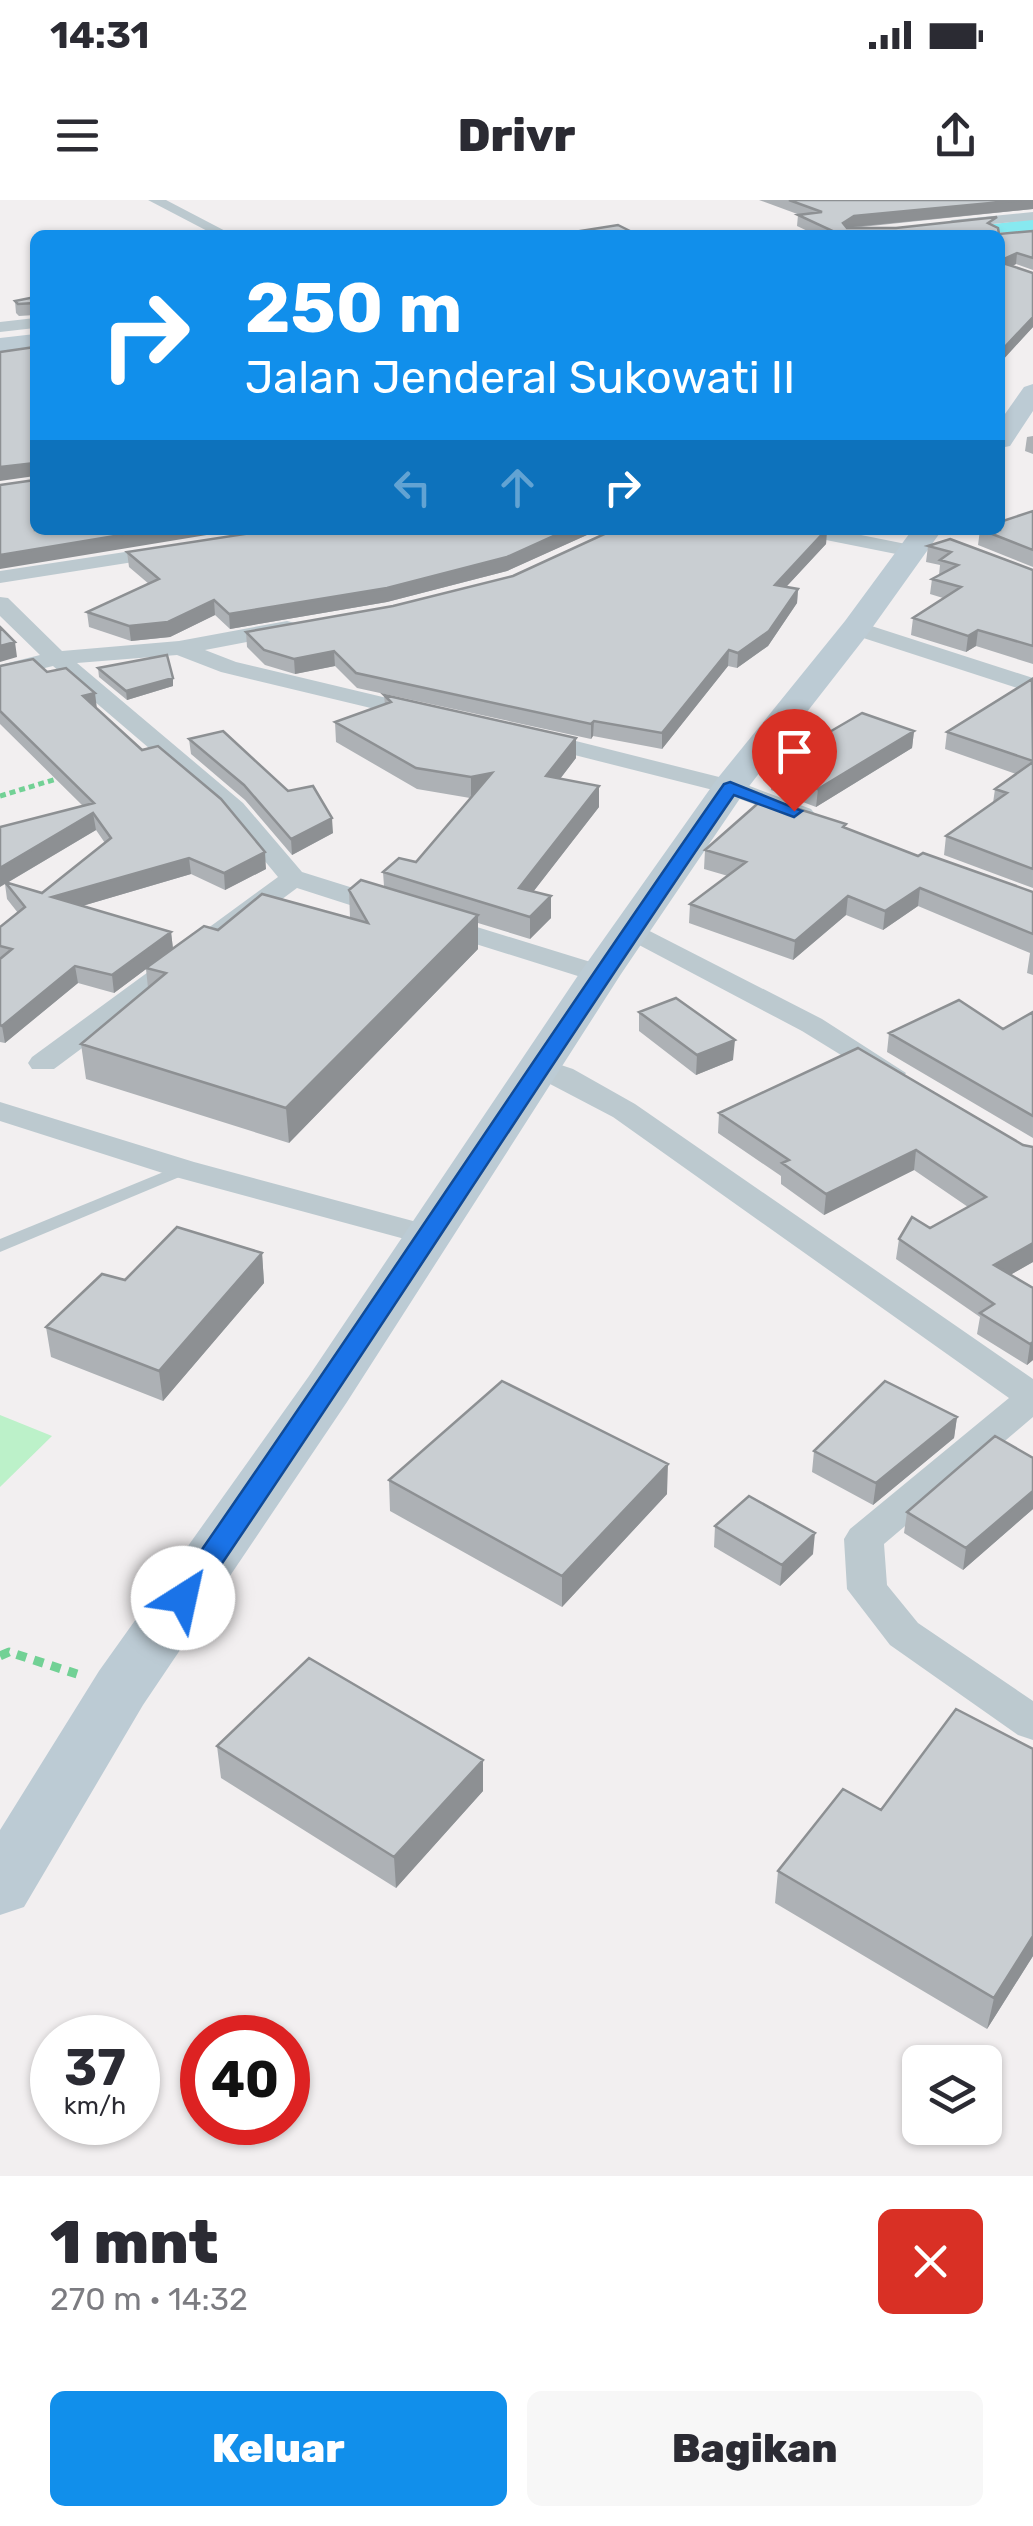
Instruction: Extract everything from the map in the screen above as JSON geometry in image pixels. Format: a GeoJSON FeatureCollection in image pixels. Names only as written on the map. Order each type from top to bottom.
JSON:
{"type":"FeatureCollection","features":[{"type":"Feature","properties":{"kind":"street"},"geometry":{"type":"LineString","coordinates":[[154,200],[216,230]]}},
{"type":"Feature","properties":{"kind":"street"},"geometry":{"type":"LineString","coordinates":[[989,203],[1032,222]]}},
{"type":"Feature","properties":{"kind":"street"},"geometry":{"type":"LineString","coordinates":[[935,225],[1032,222]]}},
{"type":"Feature","properties":{"kind":"street"},"geometry":{"type":"LineString","coordinates":[[1005,234],[1032,222]]}},
{"type":"Feature","properties":{"kind":"street"},"geometry":{"type":"LineString","coordinates":[[0,327],[30,324]]}},
{"type":"Feature","properties":{"kind":"street"},"geometry":{"type":"LineString","coordinates":[[0,345],[30,342]]}},
{"type":"Feature","properties":{"kind":"street"},"geometry":{"type":"LineString","coordinates":[[1012,428],[1033,392]]}},
{"type":"Feature","properties":{"kind":"street"},"geometry":{"type":"LineString","coordinates":[[0,577],[186,548],[171,535]]}},
{"type":"Feature","properties":{"kind":"street"},"geometry":{"type":"LineString","coordinates":[[873,535],[926,539]]}},
{"type":"Feature","properties":{"kind":"street"},"geometry":{"type":"LineString","coordinates":[[0,1887],[121,1688],[328,1389],[600,974],[730,788],[926,539]]}},
{"type":"Feature","properties":{"kind":"street"},"geometry":{"type":"LineString","coordinates":[[0,604],[57,658],[234,808],[294,878],[600,974]]}},
{"type":"Feature","properties":{"kind":"street"},"geometry":{"type":"LineString","coordinates":[[0,672],[57,658],[180,648],[301,625]]}},
{"type":"Feature","properties":{"kind":"street"},"geometry":{"type":"LineString","coordinates":[[856,628],[1033,686]]}},
{"type":"Feature","properties":{"kind":"street"},"geometry":{"type":"LineString","coordinates":[[180,648],[201,659],[248,672],[448,719]]}},
{"type":"Feature","properties":{"kind":"street"},"geometry":{"type":"LineString","coordinates":[[502,730],[730,788],[821,822]]}},
{"type":"Feature","properties":{"kind":"street"},"geometry":{"type":"LineString","coordinates":[[42,1063],[294,878]]}},
{"type":"Feature","properties":{"kind":"street"},"geometry":{"type":"LineString","coordinates":[[632,930],[812,1025],[913,1086]]}},
{"type":"Feature","properties":{"kind":"street"},"geometry":{"type":"LineString","coordinates":[[540,1067],[567,1076],[655,1133],[1033,1397],[864,1540],[866,1589],[904,1634],[1033,1723]]}},
{"type":"Feature","properties":{"kind":"street"},"geometry":{"type":"LineString","coordinates":[[0,1111],[183,1168],[427,1235]]}},
{"type":"Feature","properties":{"kind":"lane"},"geometry":{"type":"LineString","coordinates":[[0,1246],[183,1168]]}},
{"type":"Feature","properties":{"kind":"path"},"geometry":{"type":"LineString","coordinates":[[0,796],[76,774]]}},
{"type":"Feature","properties":{"kind":"path"},"geometry":{"type":"LineString","coordinates":[[0,1656],[10,1652],[121,1688]]}},
{"type":"Feature","properties":{"kind":"green space"},"geometry":{"type":"Polygon","coordinates":[[[0,1415],[52,1436],[0,1487],[0,1415]]]}},
{"type":"Feature","properties":{"kind":"building"},"geometry":{"type":"Polygon","coordinates":[[[789,200],[1022,200],[854,216],[843,223],[847,228],[896,228],[997,217],[988,223],[998,230],[830,230],[798,215],[822,212],[789,200]]]}},
{"type":"Feature","properties":{"kind":"building"},"geometry":{"type":"Polygon","coordinates":[[[618,225],[628,230],[586,230],[618,225]]]}},
{"type":"Feature","properties":{"kind":"building"},"geometry":{"type":"Polygon","coordinates":[[[1033,231],[1033,258],[1017,253],[1006,258],[1006,264],[1033,273],[1033,317],[1005,347],[1005,233],[1033,231]]]}},
{"type":"Feature","properties":{"kind":"building"},"geometry":{"type":"Polygon","coordinates":[[[30,348],[30,464],[0,467],[0,352],[30,348]]]}},
{"type":"Feature","properties":{"kind":"building"},"geometry":{"type":"Polygon","coordinates":[[[30,481],[30,535],[121,535],[0,555],[0,485],[30,481]]]}},
{"type":"Feature","properties":{"kind":"building"},"geometry":{"type":"Polygon","coordinates":[[[1033,511],[1033,550],[995,535],[1005,535],[1005,520],[1033,511]]]}},
{"type":"Feature","properties":{"kind":"building"},"geometry":{"type":"Polygon","coordinates":[[[238,535],[556,535],[507,557],[387,588],[229,614],[214,600],[168,622],[129,626],[87,612],[159,579],[127,552],[238,535]]]}},
{"type":"Feature","properties":{"kind":"building"},"geometry":{"type":"Polygon","coordinates":[[[602,535],[821,535],[775,585],[798,589],[769,631],[738,653],[729,650],[662,733],[594,721],[591,724],[356,673],[334,651],[294,659],[264,650],[246,632],[393,606],[513,576],[602,535]]]}},
{"type":"Feature","properties":{"kind":"building"},"geometry":{"type":"Polygon","coordinates":[[[950,539],[1033,570],[1033,646],[978,630],[968,636],[913,618],[961,587],[932,579],[958,565],[940,560],[951,552],[928,546],[950,539]]]}},
{"type":"Feature","properties":{"kind":"building"},"geometry":{"type":"Polygon","coordinates":[[[0,627],[15,642],[0,646],[0,627]]]}},
{"type":"Feature","properties":{"kind":"building"},"geometry":{"type":"Polygon","coordinates":[[[167,655],[173,678],[126,691],[98,668],[167,655]]]}},
{"type":"Feature","properties":{"kind":"building"},"geometry":{"type":"Polygon","coordinates":[[[33,659],[47,672],[66,668],[95,693],[83,696],[142,750],[158,746],[221,799],[265,852],[224,873],[189,858],[52,897],[171,932],[112,975],[75,966],[2,1026],[0,959],[12,949],[0,946],[0,927],[25,907],[5,882],[42,893],[111,838],[93,813],[0,868],[0,827],[94,803],[0,711],[0,666],[33,659]]]}},
{"type":"Feature","properties":{"kind":"building"},"geometry":{"type":"Polygon","coordinates":[[[1032,679],[1033,761],[947,732],[1032,679]]]}},
{"type":"Feature","properties":{"kind":"building"},"geometry":{"type":"Polygon","coordinates":[[[384,695],[576,738],[546,776],[599,786],[519,888],[551,896],[530,917],[383,872],[399,858],[416,862],[492,773],[471,777],[416,768],[335,722],[391,702],[384,695]]]}},
{"type":"Feature","properties":{"kind":"building"},"geometry":{"type":"Polygon","coordinates":[[[862,713],[914,731],[818,789],[772,772],[804,754],[797,751],[862,713]]]}},
{"type":"Feature","properties":{"kind":"building"},"geometry":{"type":"Polygon","coordinates":[[[223,731],[288,791],[313,786],[332,818],[291,839],[244,785],[189,739],[223,731]]]}},
{"type":"Feature","properties":{"kind":"building"},"geometry":{"type":"Polygon","coordinates":[[[1033,762],[1033,869],[946,836],[1007,793],[995,789],[1033,762]]]}},
{"type":"Feature","properties":{"kind":"building"},"geometry":{"type":"Polygon","coordinates":[[[764,798],[846,824],[843,827],[918,856],[923,853],[1033,892],[1033,934],[920,888],[885,911],[848,896],[795,941],[690,904],[746,862],[705,850],[764,798]]]}},
{"type":"Feature","properties":{"kind":"building"},"geometry":{"type":"Polygon","coordinates":[[[361,880],[478,915],[286,1108],[81,1044],[166,973],[146,968],[204,926],[218,930],[262,894],[368,923],[349,890],[361,880]]]}},
{"type":"Feature","properties":{"kind":"building"},"geometry":{"type":"Polygon","coordinates":[[[676,998],[735,1040],[697,1055],[639,1012],[676,998]]]}},
{"type":"Feature","properties":{"kind":"building"},"geometry":{"type":"Polygon","coordinates":[[[959,1000],[1003,1029],[1033,1012],[1033,1116],[889,1033],[959,1000]]]}},
{"type":"Feature","properties":{"kind":"building"},"geometry":{"type":"Polygon","coordinates":[[[858,1048],[1023,1145],[1033,1147],[1033,1243],[994,1265],[1033,1288],[1030,1344],[980,1313],[994,1304],[899,1239],[912,1217],[930,1228],[986,1197],[916,1150],[826,1194],[782,1163],[789,1160],[719,1113],[858,1048]]]}},
{"type":"Feature","properties":{"kind":"building"},"geometry":{"type":"Polygon","coordinates":[[[177,1227],[262,1253],[159,1371],[46,1327],[102,1274],[125,1280],[177,1227]]]}},
{"type":"Feature","properties":{"kind":"building"},"geometry":{"type":"Polygon","coordinates":[[[502,1381],[668,1464],[562,1576],[389,1480],[502,1381]]]}},
{"type":"Feature","properties":{"kind":"building"},"geometry":{"type":"Polygon","coordinates":[[[885,1381],[957,1417],[876,1483],[814,1451],[885,1381]]]}},
{"type":"Feature","properties":{"kind":"building"},"geometry":{"type":"Polygon","coordinates":[[[995,1436],[1033,1458],[1033,1491],[966,1548],[907,1512],[995,1436]]]}},
{"type":"Feature","properties":{"kind":"building"},"geometry":{"type":"Polygon","coordinates":[[[749,1496],[815,1533],[782,1565],[715,1526],[749,1496]]]}},
{"type":"Feature","properties":{"kind":"building"},"geometry":{"type":"Polygon","coordinates":[[[309,1658],[483,1760],[394,1857],[217,1746],[309,1658]]]}},
{"type":"Feature","properties":{"kind":"building"},"geometry":{"type":"Polygon","coordinates":[[[956,1709],[1033,1749],[1033,1936],[994,1998],[778,1871],[843,1789],[881,1810],[956,1709]]]}},
{"type":"Feature","properties":{"kind":"waterway"},"geometry":{"type":"LineString","coordinates":[[994,230],[1033,225]]}},
{"type":"Feature","properties":{"kind":"route"},"geometry":{"type":"LineString","coordinates":[[183,1598],[328,1389],[600,974],[730,788],[794,811]]}}]}
